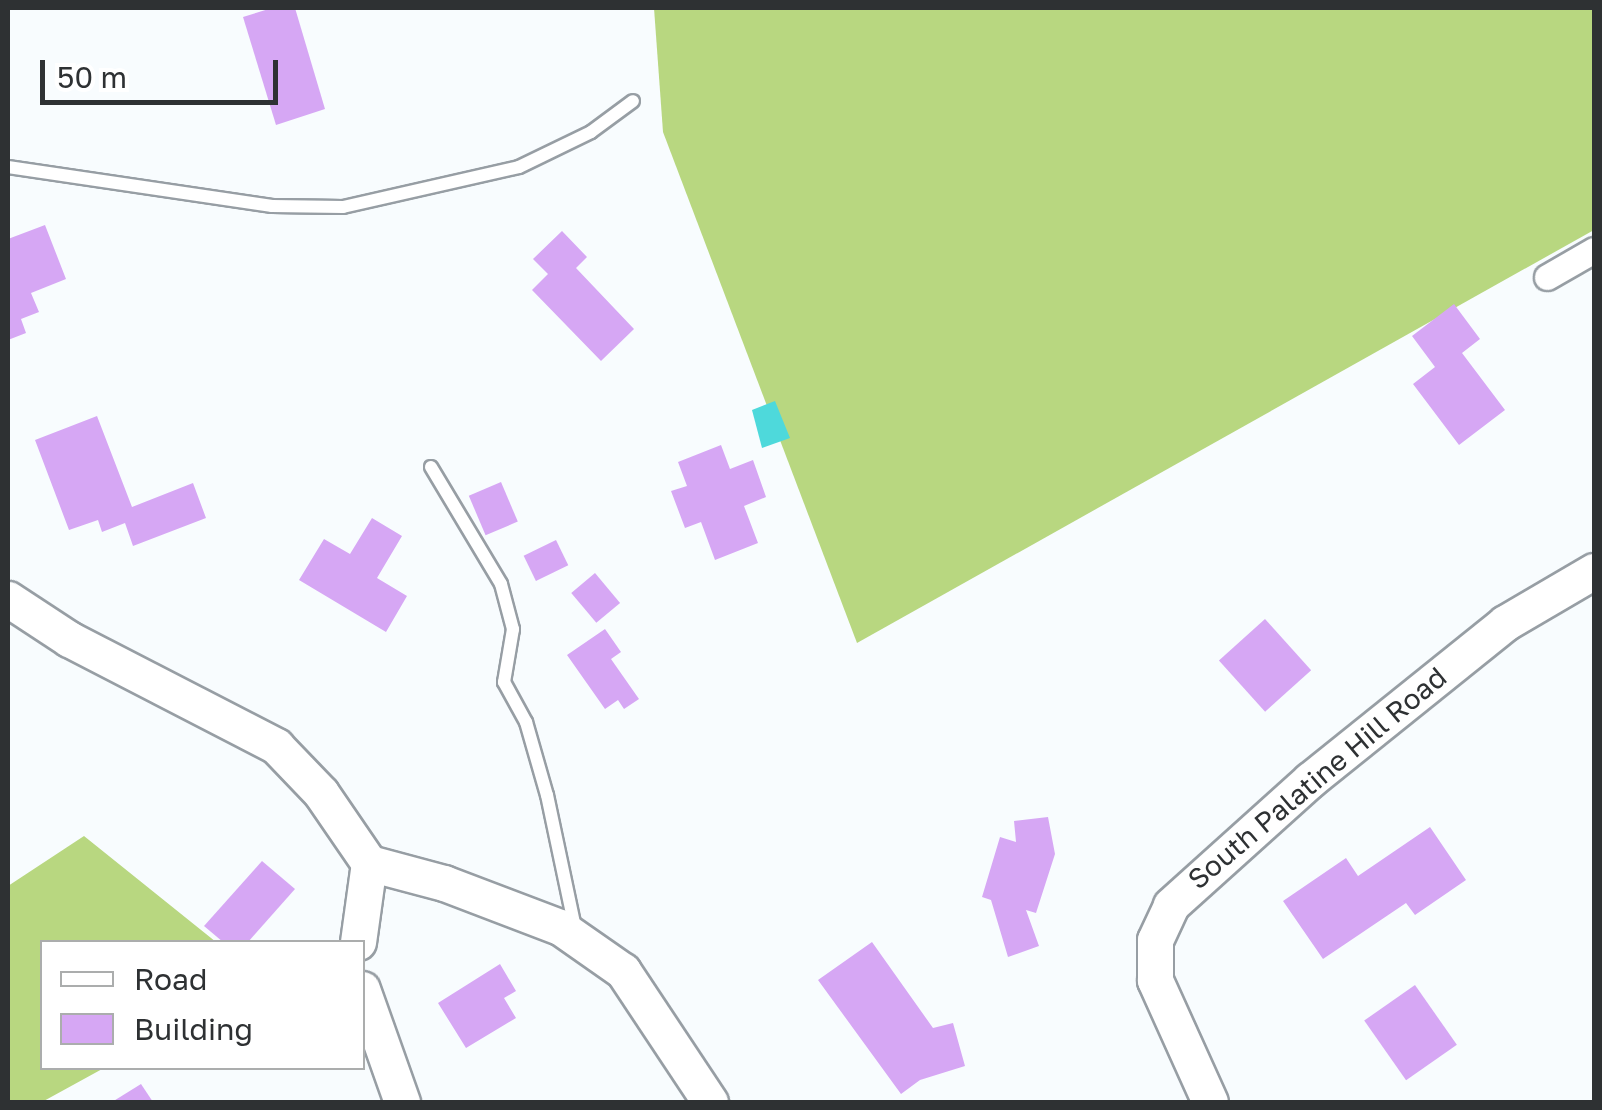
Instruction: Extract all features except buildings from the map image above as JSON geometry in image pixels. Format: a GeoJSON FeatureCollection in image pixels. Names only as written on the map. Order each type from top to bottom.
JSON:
{"type":"FeatureCollection","features":[{"type":"Feature","properties":{"kind":"street"},"geometry":{"type":"LineString","coordinates":[[1546,276],[1594,250]]}},
{"type":"Feature","properties":{"kind":"street","name":"South Palatine Hill Road"},"geometry":{"type":"LineString","coordinates":[[1210,1102],[1155,980],[1155,940],[1171,904],[1505,622],[1594,571]]}},
{"type":"Feature","properties":{"kind":"street"},"geometry":{"type":"LineString","coordinates":[[8,599],[69,639],[276,746],[321,793],[369,862],[444,883],[576,936],[632,983],[710,1102]]}},
{"type":"Feature","properties":{"kind":"street"},"geometry":{"type":"LineString","coordinates":[[358,940],[369,862]]}},
{"type":"Feature","properties":{"kind":"street"},"geometry":{"type":"LineString","coordinates":[[365,997],[402,1102]]}},
{"type":"Feature","properties":{"kind":"lane"},"geometry":{"type":"LineString","coordinates":[[8,167],[272,206],[343,207],[519,167],[591,132],[633,101]]}},
{"type":"Feature","properties":{"kind":"lane"},"geometry":{"type":"LineString","coordinates":[[432,467],[501,584],[513,629],[504,682],[526,722],[547,795],[576,936]]}},
{"type":"Feature","properties":{"kind":"green space"},"geometry":{"type":"Polygon","coordinates":[[[654,8],[1594,8],[1594,230],[857,643],[663,132],[654,8]]]}},
{"type":"Feature","properties":{"kind":"green space"},"geometry":{"type":"Polygon","coordinates":[[[84,836],[214,940],[40,940],[40,1070],[100,1070],[42,1102],[8,1102],[8,886],[84,836]]]}},
{"type":"Feature","properties":{"kind":"water"},"geometry":{"type":"Polygon","coordinates":[[[775,401],[790,438],[762,448],[752,410],[775,401]]]}}]}
